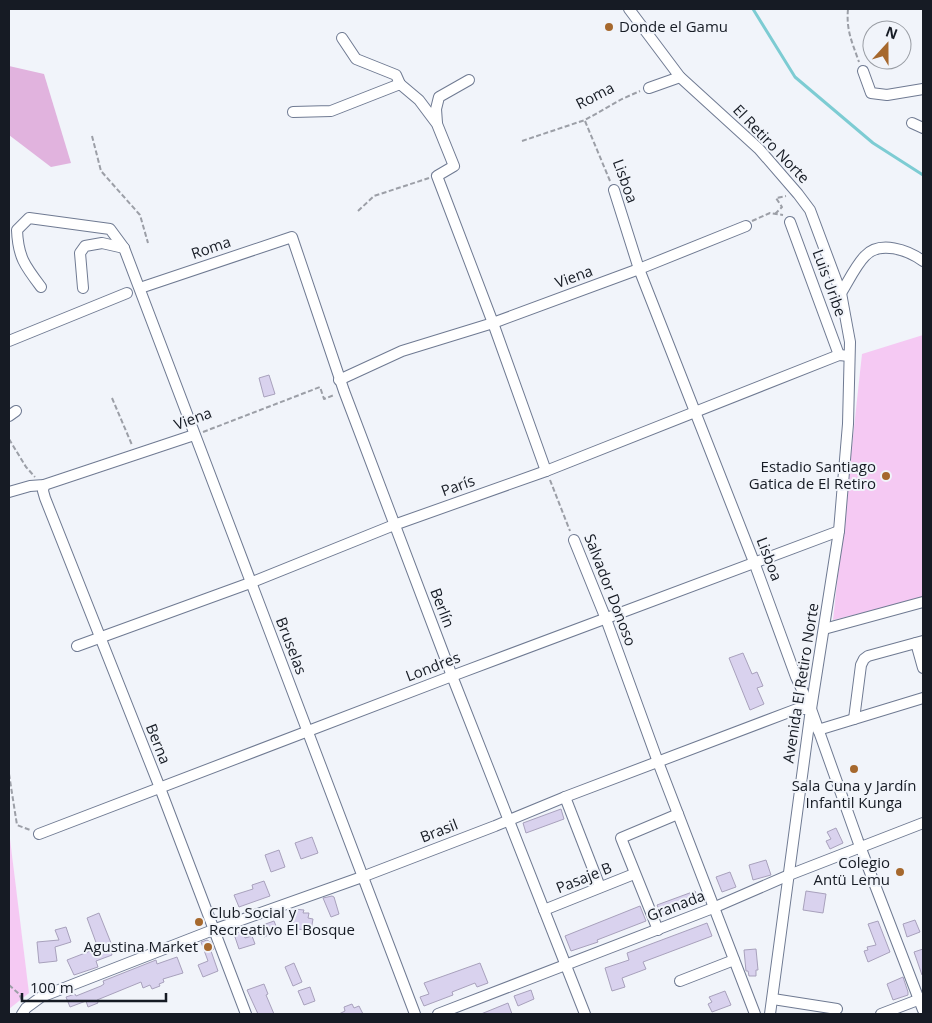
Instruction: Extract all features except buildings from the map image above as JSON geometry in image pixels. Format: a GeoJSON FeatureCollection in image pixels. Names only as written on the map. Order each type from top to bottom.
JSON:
{"type":"FeatureCollection","features":[{"type":"Feature","properties":{"kind":"street","name":"El Retiro Norte"},"geometry":{"type":"LineString","coordinates":[[629,9],[680,77],[759,149],[810,210],[841,293],[850,342],[844,356]]}},
{"type":"Feature","properties":{"kind":"street"},"geometry":{"type":"LineString","coordinates":[[342,38],[356,58],[396,76],[400,84],[419,100],[437,124],[454,166],[438,176],[546,471]]}},
{"type":"Feature","properties":{"kind":"street"},"geometry":{"type":"LineString","coordinates":[[863,71],[870,94],[887,96],[923,89]]}},
{"type":"Feature","properties":{"kind":"street"},"geometry":{"type":"LineString","coordinates":[[649,88],[680,77]]}},
{"type":"Feature","properties":{"kind":"street"},"geometry":{"type":"LineString","coordinates":[[437,124],[436,109],[439,97],[469,80]]}},
{"type":"Feature","properties":{"kind":"street"},"geometry":{"type":"LineString","coordinates":[[293,112],[331,111],[400,84]]}},
{"type":"Feature","properties":{"kind":"street"},"geometry":{"type":"LineString","coordinates":[[912,123],[923,128]]}},
{"type":"Feature","properties":{"kind":"street","name":"Lisboa"},"geometry":{"type":"LineString","coordinates":[[614,190],[639,269],[754,562],[796,677],[811,709],[860,848],[922,1002]]}},
{"type":"Feature","properties":{"kind":"street","name":"Bruselas"},"geometry":{"type":"LineString","coordinates":[[41,287],[26,268],[17,247],[17,230],[28,218],[110,229],[124,248],[415,1014]]}},
{"type":"Feature","properties":{"kind":"street","name":"Luis Uribe"},"geometry":{"type":"LineString","coordinates":[[790,222],[844,356]]}},
{"type":"Feature","properties":{"kind":"street","name":"Viena"},"geometry":{"type":"LineString","coordinates":[[339,380],[402,351],[493,324],[746,226]]}},
{"type":"Feature","properties":{"kind":"street","name":"Roma"},"geometry":{"type":"LineString","coordinates":[[140,288],[292,237]]}},
{"type":"Feature","properties":{"kind":"street","name":"Berlín"},"geometry":{"type":"LineString","coordinates":[[292,237],[339,380],[452,676],[585,1014]]}},
{"type":"Feature","properties":{"kind":"street"},"geometry":{"type":"LineString","coordinates":[[83,288],[80,253],[85,246],[102,244],[124,248]]}},
{"type":"Feature","properties":{"kind":"street"},"geometry":{"type":"LineString","coordinates":[[841,293],[865,256],[875,249],[893,248],[913,254],[923,261]]}},
{"type":"Feature","properties":{"kind":"street"},"geometry":{"type":"LineString","coordinates":[[9,341],[128,293]]}},
{"type":"Feature","properties":{"kind":"street","name":"París"},"geometry":{"type":"LineString","coordinates":[[77,646],[250,583],[394,525],[546,471],[844,356]]}},
{"type":"Feature","properties":{"kind":"street","name":"Avenida El Retiro Norte"},"geometry":{"type":"LineString","coordinates":[[770,1014],[811,709],[839,531],[848,424],[844,356]]}},
{"type":"Feature","properties":{"kind":"street","name":"Viena"},"geometry":{"type":"LineString","coordinates":[[9,492],[30,486],[44,485],[194,435]]}},
{"type":"Feature","properties":{"kind":"street","name":"Berna"},"geometry":{"type":"LineString","coordinates":[[44,485],[45,498],[160,788],[246,1014]]}},
{"type":"Feature","properties":{"kind":"street","name":"Londres"},"geometry":{"type":"LineString","coordinates":[[38,834],[308,730],[839,531]]}},
{"type":"Feature","properties":{"kind":"street","name":"Salvador Donoso"},"geometry":{"type":"LineString","coordinates":[[574,540],[606,619],[713,908],[755,1014]]}},
{"type":"Feature","properties":{"kind":"street"},"geometry":{"type":"LineString","coordinates":[[824,629],[923,602]]}},
{"type":"Feature","properties":{"kind":"street"},"geometry":{"type":"LineString","coordinates":[[854,719],[861,665],[868,656],[920,642],[923,668]]}},
{"type":"Feature","properties":{"kind":"street"},"geometry":{"type":"LineString","coordinates":[[818,730],[923,698]]}},
{"type":"Feature","properties":{"kind":"street","name":"Brasil"},"geometry":{"type":"LineString","coordinates":[[24,1011],[41,997],[213,930],[362,877],[796,709],[811,709]]}},
{"type":"Feature","properties":{"kind":"street"},"geometry":{"type":"LineString","coordinates":[[565,797],[600,887]]}},
{"type":"Feature","properties":{"kind":"street"},"geometry":{"type":"LineString","coordinates":[[658,930],[621,838],[678,814]]}},
{"type":"Feature","properties":{"kind":"street","name":"Granada"},"geometry":{"type":"LineString","coordinates":[[438,1014],[658,930],[789,875],[923,824]]}},
{"type":"Feature","properties":{"kind":"street","name":"Pasaje B"},"geometry":{"type":"LineString","coordinates":[[544,910],[634,874]]}},
{"type":"Feature","properties":{"kind":"street"},"geometry":{"type":"LineString","coordinates":[[680,981],[734,960]]}},
{"type":"Feature","properties":{"kind":"street"},"geometry":{"type":"LineString","coordinates":[[772,999],[837,1009]]}},
{"type":"Feature","properties":{"kind":"street"},"geometry":{"type":"LineString","coordinates":[[881,1014],[922,1002]]}},
{"type":"Feature","properties":{"kind":"path"},"geometry":{"type":"LineString","coordinates":[[848,9],[847,24],[863,71]]}},
{"type":"Feature","properties":{"kind":"path","name":"Roma"},"geometry":{"type":"LineString","coordinates":[[522,141],[585,120],[622,99],[649,88]]}},
{"type":"Feature","properties":{"kind":"path","name":"Lisboa"},"geometry":{"type":"LineString","coordinates":[[585,120],[614,190]]}},
{"type":"Feature","properties":{"kind":"path"},"geometry":{"type":"LineString","coordinates":[[92,136],[101,170],[140,215],[148,243]]}},
{"type":"Feature","properties":{"kind":"path"},"geometry":{"type":"LineString","coordinates":[[358,211],[374,196],[438,176]]}},
{"type":"Feature","properties":{"kind":"path"},"geometry":{"type":"LineString","coordinates":[[746,226],[747,223],[770,213],[774,215],[782,207],[776,198],[798,194]]}},
{"type":"Feature","properties":{"kind":"path","name":"Viena"},"geometry":{"type":"LineString","coordinates":[[194,435],[320,387],[324,398],[344,391]]}},
{"type":"Feature","properties":{"kind":"path"},"geometry":{"type":"LineString","coordinates":[[112,398],[134,450]]}},
{"type":"Feature","properties":{"kind":"path"},"geometry":{"type":"LineString","coordinates":[[9,439],[26,467],[44,485]]}},
{"type":"Feature","properties":{"kind":"path","name":"Salvador Donoso"},"geometry":{"type":"LineString","coordinates":[[546,471],[574,540]]}},
{"type":"Feature","properties":{"kind":"path"},"geometry":{"type":"LineString","coordinates":[[9,774],[17,824],[38,834]]}},
{"type":"Feature","properties":{"kind":"path"},"geometry":{"type":"LineString","coordinates":[[9,985],[19,994],[24,1011]]}},
{"type":"Feature","properties":{"kind":"shaded area"},"geometry":{"type":"Polygon","coordinates":[[[9,66],[44,74],[71,163],[51,167],[9,135],[9,66]]]}},
{"type":"Feature","properties":{"kind":"shaded area","name":"Estadio Santiago Gatica de El Retiro"},"geometry":{"type":"Polygon","coordinates":[[[923,335],[923,598],[833,620],[862,354],[923,335]]]}},
{"type":"Feature","properties":{"kind":"shaded area"},"geometry":{"type":"Polygon","coordinates":[[[9,831],[29,993],[9,1009],[9,831]]]}},
{"type":"Feature","properties":{"kind":"waterway"},"geometry":{"type":"LineString","coordinates":[[753,9],[795,77],[873,143],[923,175]]}},
{"type":"Feature","properties":{"kind":"place","name":"Donde el Gamu"},"geometry":{"type":"Point","coordinates":[609,27]}},
{"type":"Feature","properties":{"kind":"place","name":"Estadio Santiago Gatica de El Retiro"},"geometry":{"type":"Point","coordinates":[886,476]}},
{"type":"Feature","properties":{"kind":"place","name":"Sala Cuna y Jardín Infantil Kunga"},"geometry":{"type":"Point","coordinates":[854,769]}},
{"type":"Feature","properties":{"kind":"place","name":"Colegio Antü Lemu"},"geometry":{"type":"Point","coordinates":[900,872]}},
{"type":"Feature","properties":{"kind":"place","name":"Club Social y Recreativo El Bosque"},"geometry":{"type":"Point","coordinates":[199,922]}},
{"type":"Feature","properties":{"kind":"place","name":"Agustina Market"},"geometry":{"type":"Point","coordinates":[208,947]}}]}
